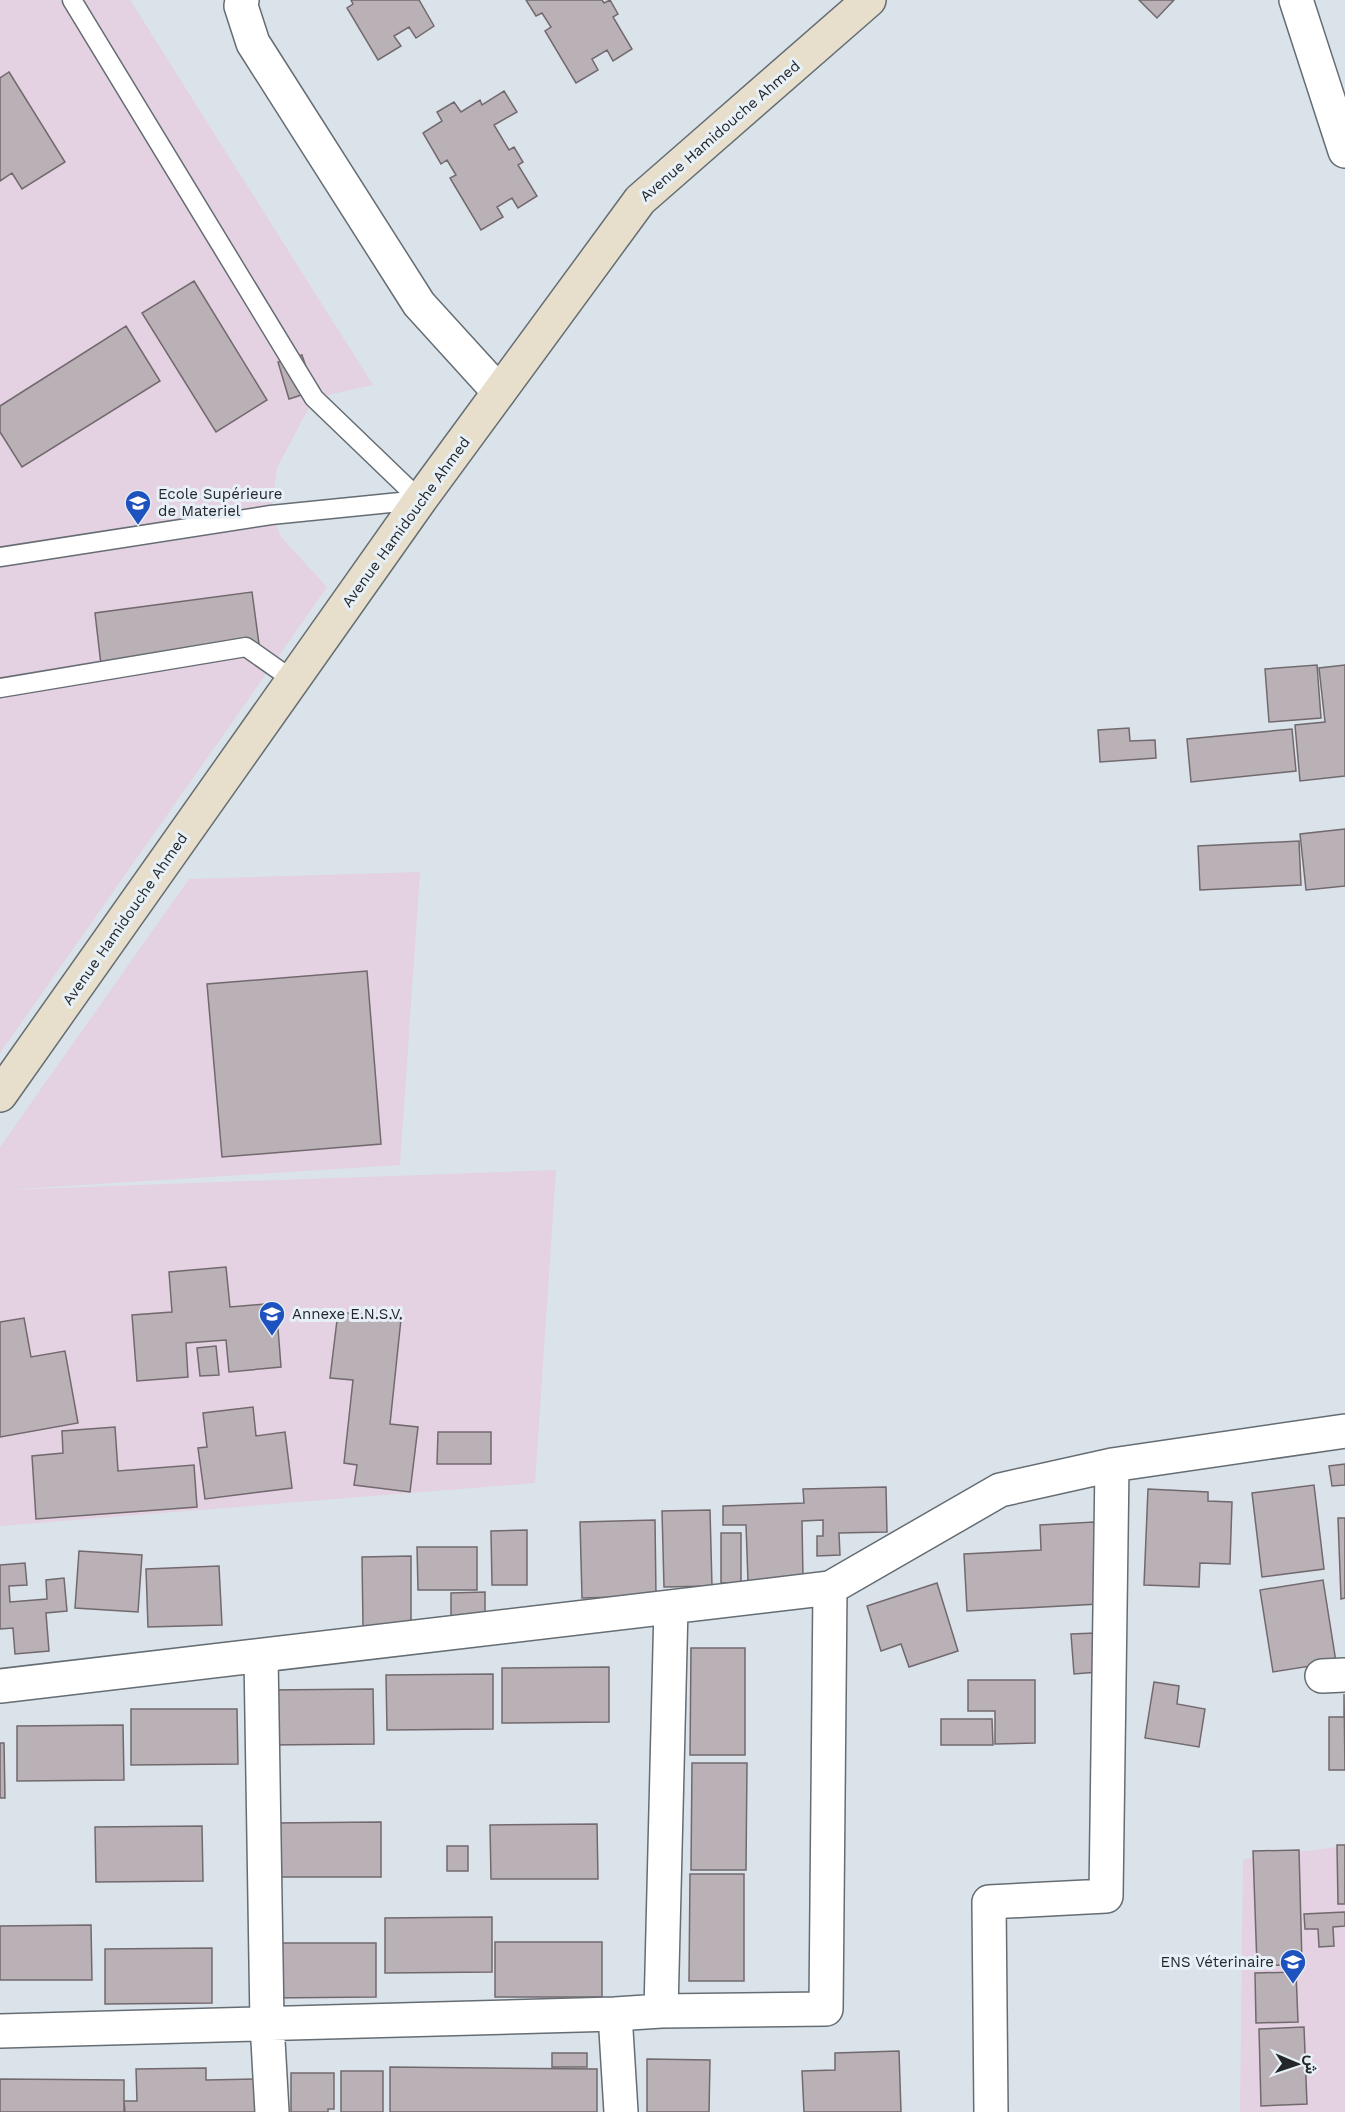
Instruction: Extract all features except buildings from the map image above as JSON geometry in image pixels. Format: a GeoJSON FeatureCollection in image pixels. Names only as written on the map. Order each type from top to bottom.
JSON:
{"type":"FeatureCollection","features":[{"type":"Feature","properties":{"kind":"main road","name":"Avenue Hamidouche Ahmed"},"geometry":{"type":"LineString","coordinates":[[0,1095],[420,500],[640,200],[869,0]]}},
{"type":"Feature","properties":{"kind":"street"},"geometry":{"type":"LineString","coordinates":[[242,0],[241,6],[252,43],[419,304],[499,392]]}},
{"type":"Feature","properties":{"kind":"street"},"geometry":{"type":"LineString","coordinates":[[1296,0],[1345,151]]}},
{"type":"Feature","properties":{"kind":"street"},"geometry":{"type":"LineString","coordinates":[[0,1686],[830,1587],[1000,1490],[1112,1465],[1345,1431]]}},
{"type":"Feature","properties":{"kind":"street"},"geometry":{"type":"LineString","coordinates":[[991,2112],[989,1902],[1106,1896],[1112,1465]]}},
{"type":"Feature","properties":{"kind":"street"},"geometry":{"type":"LineString","coordinates":[[0,2031],[826,2008],[830,1587]]}},
{"type":"Feature","properties":{"kind":"street"},"geometry":{"type":"LineString","coordinates":[[661,2011],[671,1607]]}},
{"type":"Feature","properties":{"kind":"street"},"geometry":{"type":"LineString","coordinates":[[261,1656],[267,2023],[272,2112]]}},
{"type":"Feature","properties":{"kind":"street"},"geometry":{"type":"LineString","coordinates":[[615,2014],[621,2112]]}},
{"type":"Feature","properties":{"kind":"lane"},"geometry":{"type":"LineString","coordinates":[[72,0],[314,398],[420,500]]}},
{"type":"Feature","properties":{"kind":"lane"},"geometry":{"type":"LineString","coordinates":[[0,557],[271,515],[420,500]]}},
{"type":"Feature","properties":{"kind":"lane"},"geometry":{"type":"LineString","coordinates":[[0,688],[246,647],[293,680]]}},
{"type":"Feature","properties":{"kind":"shaded area","name":"Ecole Supérieure de Materiel"},"geometry":{"type":"Polygon","coordinates":[[[0,0],[130,0],[373,385],[314,398],[277,468],[271,515],[282,538],[327,587],[0,1053],[0,0]]]}},
{"type":"Feature","properties":{"kind":"shaded area","name":"Annexe E.N.S.V."},"geometry":{"type":"Polygon","coordinates":[[[420,872],[400,1165],[3,1190],[556,1170],[535,1483],[0,1526],[0,1147],[189,879],[420,872]]]}},
{"type":"Feature","properties":{"kind":"shaded area","name":"ENS Véterinaire"},"geometry":{"type":"Polygon","coordinates":[[[1345,1846],[1345,2112],[1240,2112],[1243,1859],[1345,1846]]]}},
{"type":"Feature","properties":{"kind":"place","name":"Ecole Supérieure de Materiel"},"geometry":{"type":"Point","coordinates":[138,526]}},
{"type":"Feature","properties":{"kind":"place","name":"Annexe E.N.S.V."},"geometry":{"type":"Point","coordinates":[272,1337]}},
{"type":"Feature","properties":{"kind":"place","name":"ENS Véterinaire"},"geometry":{"type":"Point","coordinates":[1293,1985]}}]}
